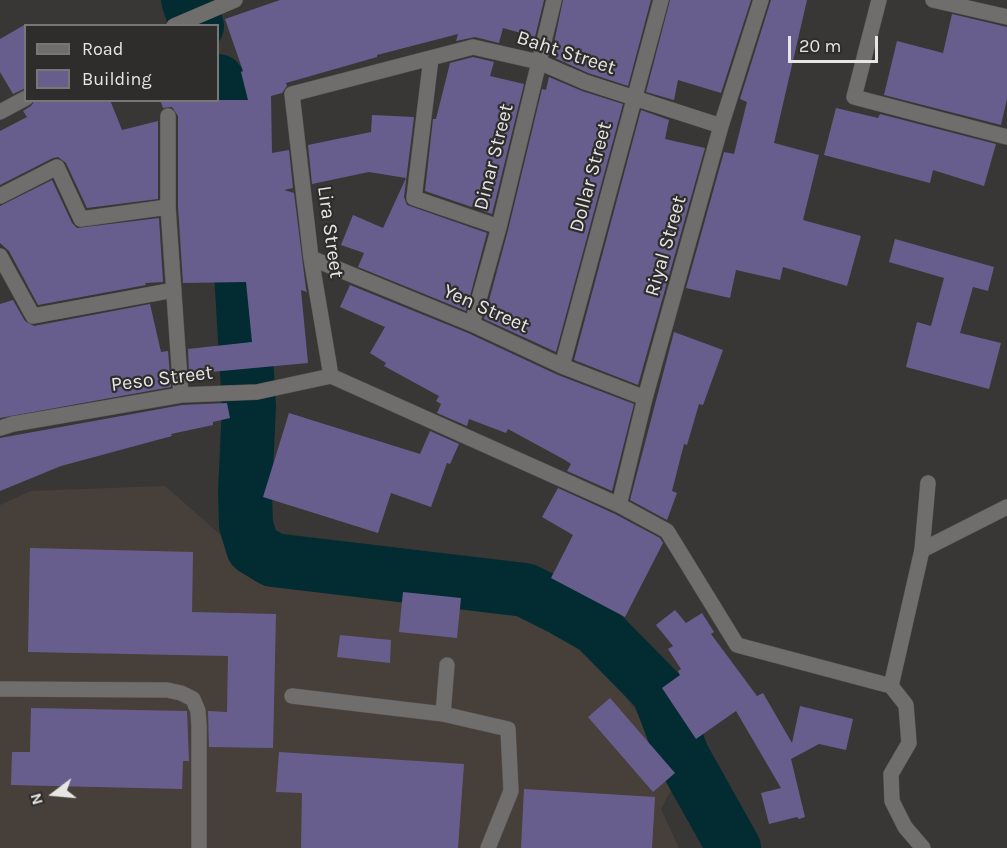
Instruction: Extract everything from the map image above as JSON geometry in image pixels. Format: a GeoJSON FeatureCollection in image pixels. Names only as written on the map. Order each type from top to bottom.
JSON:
{"type":"FeatureCollection","features":[{"type":"Feature","properties":{"kind":"street"},"geometry":{"type":"LineString","coordinates":[[176,24],[235,0]]}},
{"type":"Feature","properties":{"kind":"street","name":"Dinar Street"},"geometry":{"type":"LineString","coordinates":[[472,324],[499,227],[554,0]]}},
{"type":"Feature","properties":{"kind":"street","name":"Dollar Street"},"geometry":{"type":"LineString","coordinates":[[562,366],[661,0]]}},
{"type":"Feature","properties":{"kind":"street","name":"Riyal Street"},"geometry":{"type":"LineString","coordinates":[[619,505],[645,398],[721,126],[761,0]]}},
{"type":"Feature","properties":{"kind":"street"},"geometry":{"type":"LineString","coordinates":[[879,0],[854,97],[1007,137]]}},
{"type":"Feature","properties":{"kind":"street"},"geometry":{"type":"LineString","coordinates":[[933,0],[1007,17]]}},
{"type":"Feature","properties":{"kind":"street","name":"Baht Street"},"geometry":{"type":"LineString","coordinates":[[292,94],[473,48],[539,62],[585,82],[721,126]]}},
{"type":"Feature","properties":{"kind":"street"},"geometry":{"type":"LineString","coordinates":[[431,58],[414,198],[499,227]]}},
{"type":"Feature","properties":{"kind":"street","name":"Lira Street"},"geometry":{"type":"LineString","coordinates":[[292,94],[311,258],[331,376]]}},
{"type":"Feature","properties":{"kind":"street"},"geometry":{"type":"LineString","coordinates":[[0,112],[24,99]]}},
{"type":"Feature","properties":{"kind":"street"},"geometry":{"type":"LineString","coordinates":[[168,116],[168,207],[181,395]]}},
{"type":"Feature","properties":{"kind":"street"},"geometry":{"type":"LineString","coordinates":[[0,196],[57,167],[81,219],[168,207]]}},
{"type":"Feature","properties":{"kind":"street"},"geometry":{"type":"LineString","coordinates":[[0,256],[33,316],[174,290]]}},
{"type":"Feature","properties":{"kind":"street","name":"Yen Street"},"geometry":{"type":"LineString","coordinates":[[311,258],[472,324],[562,366],[645,398]]}},
{"type":"Feature","properties":{"kind":"street"},"geometry":{"type":"LineString","coordinates":[[331,376],[619,505],[667,531],[737,645],[891,686],[906,705],[909,743],[891,774],[892,801],[905,827],[923,848]]}},
{"type":"Feature","properties":{"kind":"street","name":"Peso Street"},"geometry":{"type":"LineString","coordinates":[[0,428],[181,395],[257,392],[331,376]]}},
{"type":"Feature","properties":{"kind":"street"},"geometry":{"type":"LineString","coordinates":[[891,686],[922,550],[928,483]]}},
{"type":"Feature","properties":{"kind":"street"},"geometry":{"type":"LineString","coordinates":[[922,550],[1007,507]]}},
{"type":"Feature","properties":{"kind":"street"},"geometry":{"type":"LineString","coordinates":[[443,714],[447,665]]}},
{"type":"Feature","properties":{"kind":"street"},"geometry":{"type":"LineString","coordinates":[[0,689],[167,690],[193,699],[198,711],[200,726],[199,848]]}},
{"type":"Feature","properties":{"kind":"street"},"geometry":{"type":"LineString","coordinates":[[292,696],[443,714],[508,729],[511,791],[488,848]]}},
{"type":"Feature","properties":{"kind":"shaded area"},"geometry":{"type":"Polygon","coordinates":[[[165,486],[263,572],[529,611],[606,670],[680,772],[661,809],[679,848],[0,848],[0,505],[31,491],[165,486]]]}},
{"type":"Feature","properties":{"kind":"building"},"geometry":{"type":"Polygon","coordinates":[[[280,0],[544,0],[535,37],[503,28],[499,43],[475,37],[456,41],[458,34],[377,55],[377,57],[286,83],[287,86],[282,93],[271,96],[272,153],[289,150],[293,188],[284,190],[294,193],[307,292],[301,290],[308,363],[189,374],[188,349],[252,342],[246,282],[183,283],[178,207],[178,116],[172,107],[163,108],[161,102],[248,100],[241,72],[243,71],[225,19],[280,0]]]}},
{"type":"Feature","properties":{"kind":"building"},"geometry":{"type":"Polygon","coordinates":[[[563,0],[651,0],[628,86],[588,73],[555,58],[559,44],[554,43],[563,0]]]}},
{"type":"Feature","properties":{"kind":"building"},"geometry":{"type":"Polygon","coordinates":[[[670,0],[751,0],[721,93],[678,80],[674,100],[646,92],[670,0]]]}},
{"type":"Feature","properties":{"kind":"building"},"geometry":{"type":"Polygon","coordinates":[[[771,0],[807,0],[774,143],[819,155],[803,220],[861,236],[847,286],[783,267],[780,280],[736,270],[730,298],[686,288],[724,152],[734,154],[747,102],[740,99],[771,0]]]}},
{"type":"Feature","properties":{"kind":"building"},"geometry":{"type":"Polygon","coordinates":[[[952,14],[1007,27],[1007,99],[1001,125],[884,95],[897,41],[943,53],[952,14]]]}},
{"type":"Feature","properties":{"kind":"building"},"geometry":{"type":"Polygon","coordinates":[[[24,25],[24,89],[13,94],[0,72],[0,39],[24,25]]]}},
{"type":"Feature","properties":{"kind":"building"},"geometry":{"type":"Polygon","coordinates":[[[473,57],[494,62],[490,76],[524,84],[492,214],[425,191],[433,119],[436,119],[450,63],[473,57]]]}},
{"type":"Feature","properties":{"kind":"building"},"geometry":{"type":"Polygon","coordinates":[[[549,77],[582,91],[623,104],[556,352],[484,319],[542,89],[546,90],[549,77]]]}},
{"type":"Feature","properties":{"kind":"building"},"geometry":{"type":"Polygon","coordinates":[[[34,102],[111,102],[122,130],[158,121],[158,199],[87,208],[66,163],[58,157],[0,185],[0,131],[27,117],[23,111],[34,102]]]}},
{"type":"Feature","properties":{"kind":"building"},"geometry":{"type":"Polygon","coordinates":[[[836,108],[878,118],[880,114],[996,144],[984,186],[933,170],[930,183],[824,155],[836,108]]]}},
{"type":"Feature","properties":{"kind":"building"},"geometry":{"type":"Polygon","coordinates":[[[641,110],[669,120],[665,139],[705,148],[638,385],[574,360],[641,110]]]}},
{"type":"Feature","properties":{"kind":"building"},"geometry":{"type":"Polygon","coordinates":[[[372,115],[414,117],[404,197],[407,205],[487,233],[466,311],[358,267],[364,253],[341,245],[353,215],[383,228],[406,178],[369,172],[312,184],[308,145],[371,132],[372,115]]]}},
{"type":"Feature","properties":{"kind":"building"},"geometry":{"type":"Polygon","coordinates":[[[52,180],[72,223],[77,228],[159,218],[163,282],[145,283],[146,285],[38,305],[9,251],[0,243],[0,206],[52,180]]]}},
{"type":"Feature","properties":{"kind":"building"},"geometry":{"type":"Polygon","coordinates":[[[895,239],[994,267],[988,291],[973,287],[960,333],[1001,343],[989,389],[906,367],[917,322],[931,326],[944,278],[889,262],[895,239]]]}},
{"type":"Feature","properties":{"kind":"building"},"geometry":{"type":"Polygon","coordinates":[[[350,285],[468,333],[558,375],[634,404],[612,491],[567,471],[571,464],[508,429],[506,433],[469,419],[467,426],[437,413],[441,404],[436,401],[439,396],[384,366],[386,363],[370,353],[385,327],[340,307],[350,285]]]}},
{"type":"Feature","properties":{"kind":"building"},"geometry":{"type":"Polygon","coordinates":[[[13,300],[25,321],[34,326],[150,304],[161,352],[168,351],[171,387],[0,418],[0,304],[13,300]]]}},
{"type":"Feature","properties":{"kind":"building"},"geometry":{"type":"Polygon","coordinates":[[[674,332],[723,350],[703,405],[699,404],[687,445],[684,444],[672,491],[677,493],[667,520],[630,500],[674,332]]]}},
{"type":"Feature","properties":{"kind":"building"},"geometry":{"type":"Polygon","coordinates":[[[227,403],[230,418],[213,422],[213,425],[171,434],[172,436],[61,466],[0,491],[0,438],[182,405],[227,403]]]}},
{"type":"Feature","properties":{"kind":"building"},"geometry":{"type":"Polygon","coordinates":[[[289,413],[420,454],[430,431],[459,444],[450,464],[447,463],[431,507],[391,493],[378,533],[263,497],[289,413]]]}},
{"type":"Feature","properties":{"kind":"building"},"geometry":{"type":"Polygon","coordinates":[[[558,488],[615,514],[660,538],[663,543],[625,617],[551,578],[573,535],[542,517],[558,488]]]}},
{"type":"Feature","properties":{"kind":"building"},"geometry":{"type":"Polygon","coordinates":[[[30,548],[193,552],[192,612],[276,614],[273,748],[209,747],[208,711],[227,712],[228,656],[28,652],[30,548]]]}},
{"type":"Feature","properties":{"kind":"building"},"geometry":{"type":"Polygon","coordinates":[[[403,592],[461,598],[457,638],[399,632],[403,592]]]}},
{"type":"Feature","properties":{"kind":"building"},"geometry":{"type":"Polygon","coordinates":[[[675,610],[686,623],[702,613],[714,632],[711,634],[757,696],[763,693],[792,743],[800,706],[853,719],[846,750],[819,744],[791,759],[805,817],[769,824],[761,793],[781,788],[736,711],[696,739],[662,688],[680,675],[678,671],[681,669],[668,649],[673,646],[656,625],[675,610]]]}},
{"type":"Feature","properties":{"kind":"building"},"geometry":{"type":"Polygon","coordinates":[[[340,635],[391,640],[390,663],[337,657],[340,635]]]}},
{"type":"Feature","properties":{"kind":"building"},"geometry":{"type":"Polygon","coordinates":[[[610,698],[675,773],[653,792],[588,717],[610,698]]]}},
{"type":"Feature","properties":{"kind":"building"},"geometry":{"type":"Polygon","coordinates":[[[31,708],[187,711],[189,761],[183,761],[182,789],[11,785],[12,752],[30,752],[31,708]]]}},
{"type":"Feature","properties":{"kind":"building"},"geometry":{"type":"Polygon","coordinates":[[[279,752],[464,764],[458,848],[301,848],[302,793],[276,792],[279,752]]]}},
{"type":"Feature","properties":{"kind":"building"},"geometry":{"type":"Polygon","coordinates":[[[524,789],[655,797],[652,848],[521,848],[524,789]]]}},
{"type":"Feature","properties":{"kind":"waterway"},"geometry":{"type":"LineString","coordinates":[[188,0],[196,24]]}},
{"type":"Feature","properties":{"kind":"waterway"},"geometry":{"type":"LineString","coordinates":[[219,84],[224,100],[237,206],[249,406],[245,492],[246,525],[253,548],[273,560],[525,590],[596,628],[658,691],[683,757],[734,848]]}}]}
